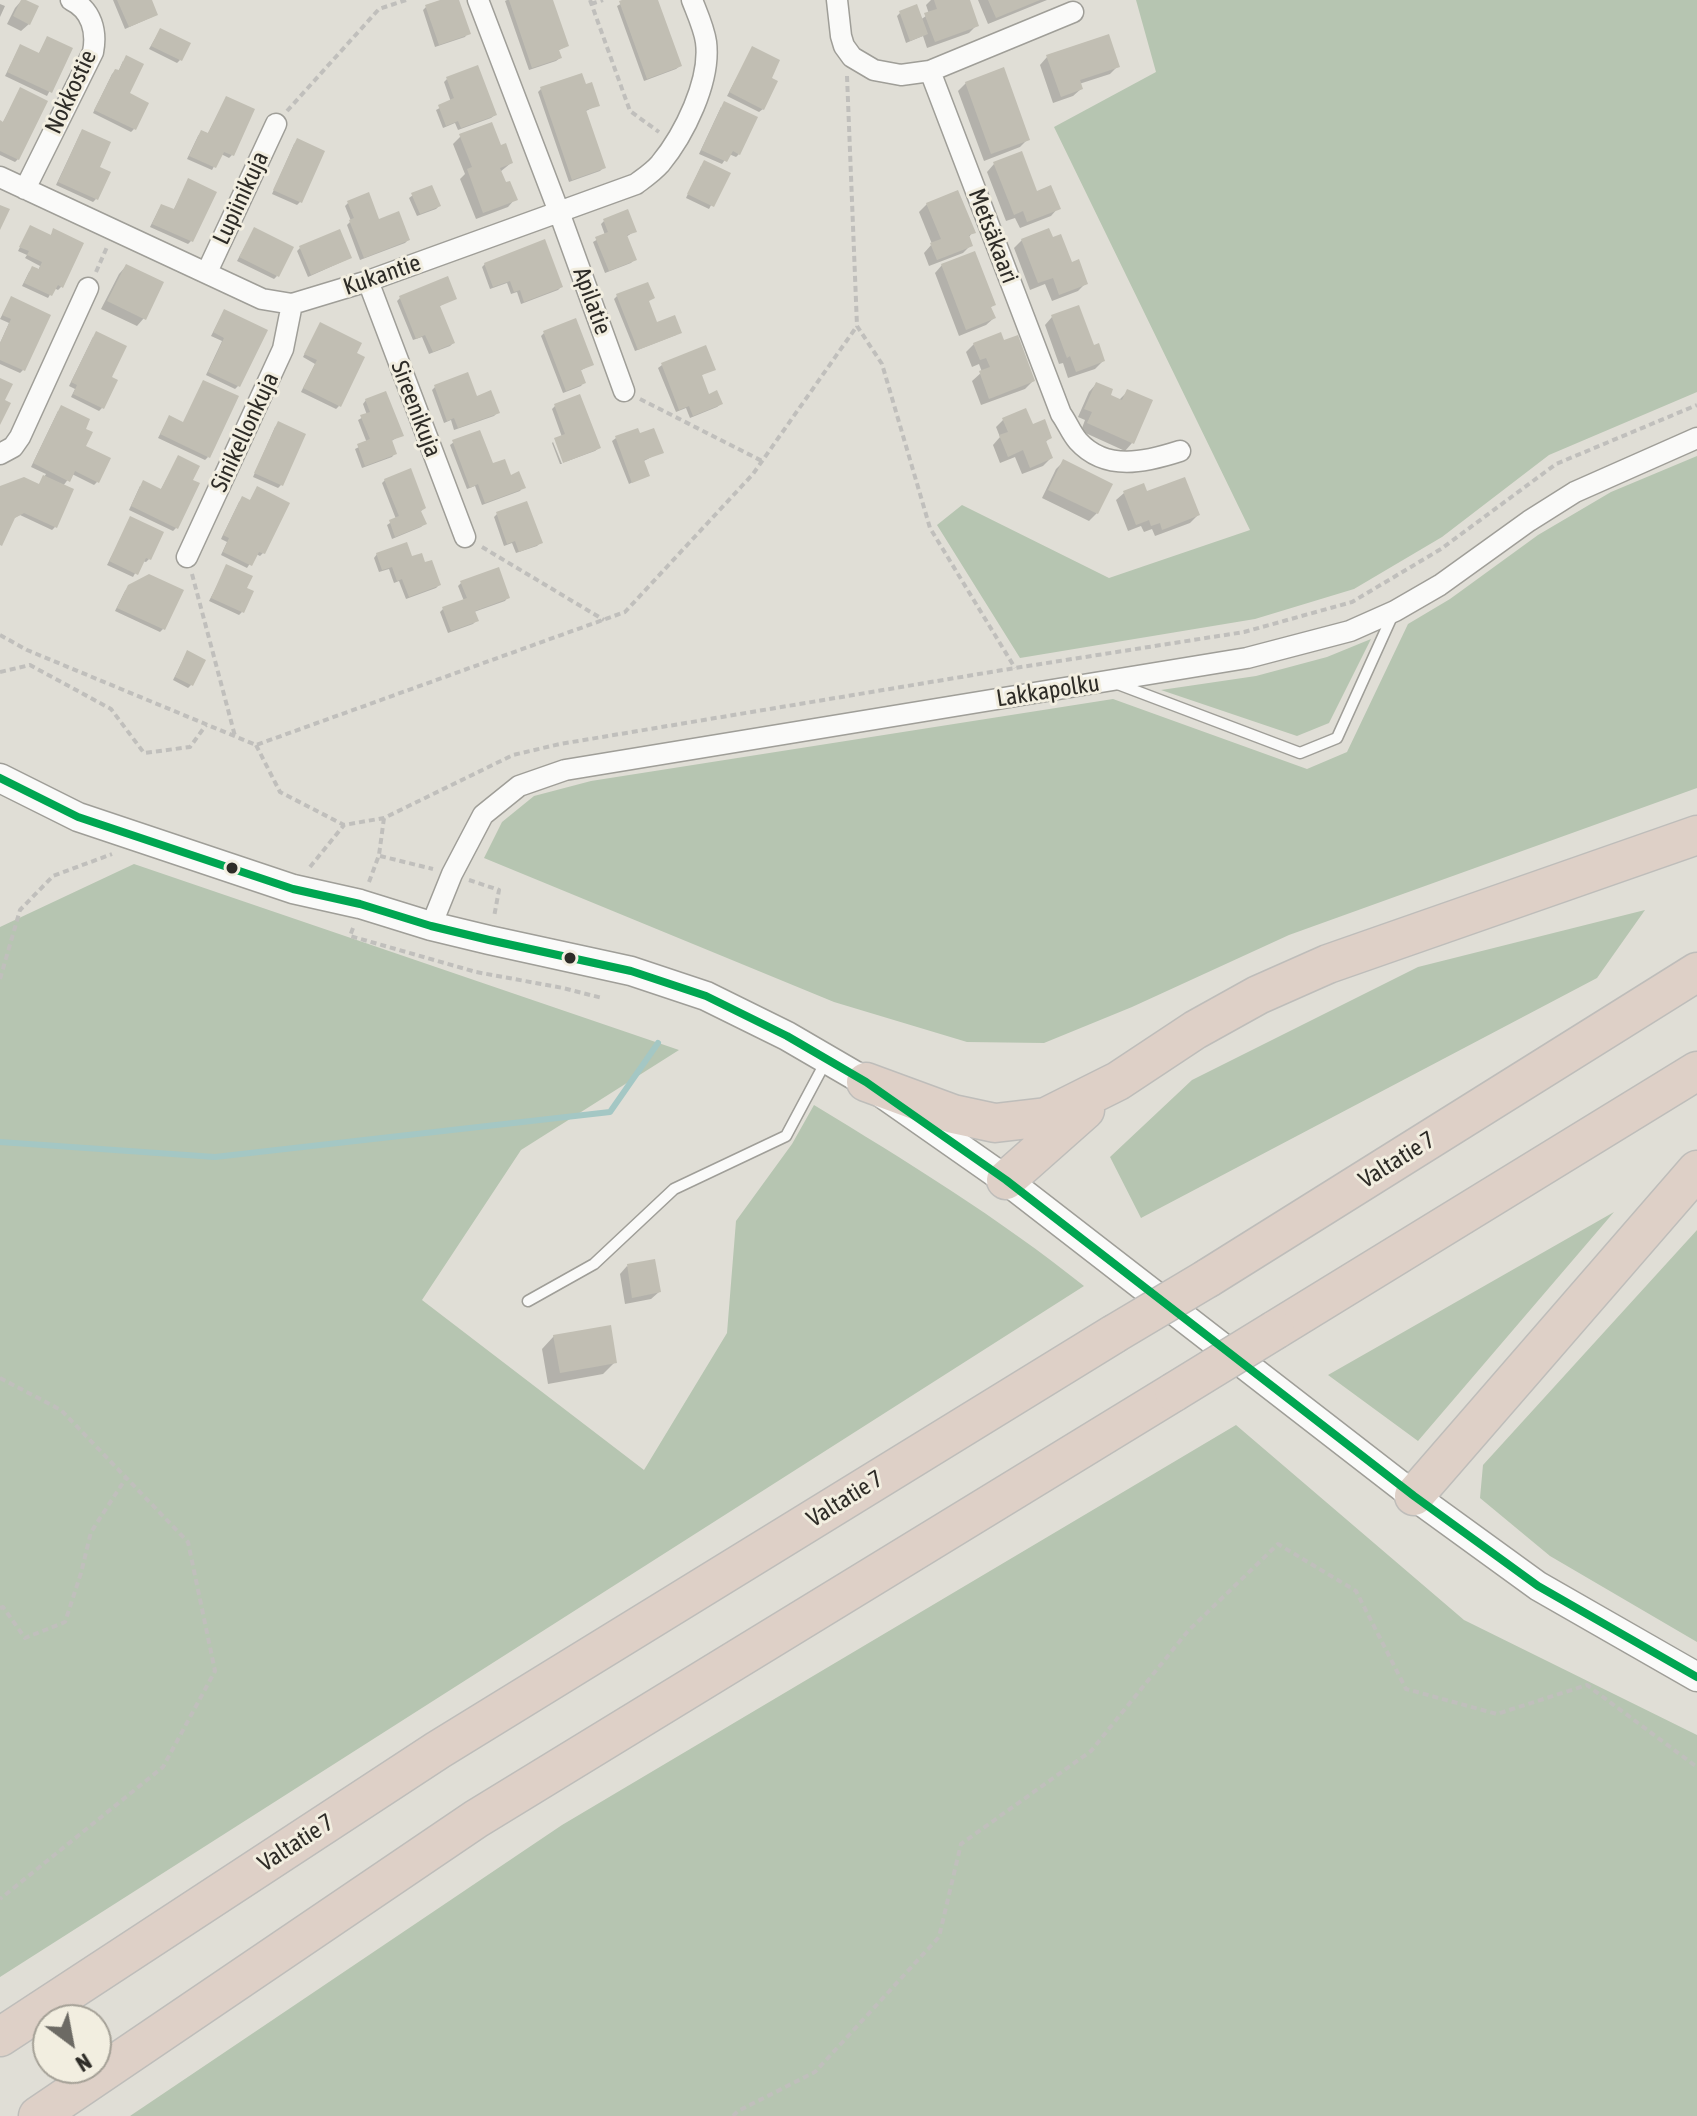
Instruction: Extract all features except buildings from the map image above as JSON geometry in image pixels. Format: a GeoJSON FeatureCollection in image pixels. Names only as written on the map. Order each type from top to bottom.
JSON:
{"type":"FeatureCollection","features":[{"type":"Feature","properties":{"kind":"highway"},"geometry":{"type":"LineString","coordinates":[[866,1082],[953,1114],[995,1123],[1046,1117],[1118,1081],[1195,1030],[1258,995],[1328,964],[1697,835]]}},
{"type":"Feature","properties":{"kind":"highway","name":"Valtatie 7"},"geometry":{"type":"LineString","coordinates":[[0,2037],[438,1750],[1208,1278],[1697,972]]}},
{"type":"Feature","properties":{"kind":"highway"},"geometry":{"type":"LineString","coordinates":[[38,2116],[476,1819],[1697,1071]]}},
{"type":"Feature","properties":{"kind":"highway"},"geometry":{"type":"LineString","coordinates":[[1006,1180],[1118,1081]]}},
{"type":"Feature","properties":{"kind":"highway"},"geometry":{"type":"LineString","coordinates":[[1414,1496],[1697,1170]]}},
{"type":"Feature","properties":{"kind":"street","name":"Nokkostie"},"geometry":{"type":"LineString","coordinates":[[25,189],[93,52],[96,36],[92,22],[80,4],[71,0]]}},
{"type":"Feature","properties":{"kind":"street"},"geometry":{"type":"LineString","coordinates":[[478,0],[559,212]]}},
{"type":"Feature","properties":{"kind":"street","name":"Kukantie"},"geometry":{"type":"LineString","coordinates":[[292,304],[368,281],[636,184],[657,167],[675,145],[701,84],[706,64],[706,41],[692,0]]}},
{"type":"Feature","properties":{"kind":"street"},"geometry":{"type":"LineString","coordinates":[[837,0],[841,36],[852,57],[874,70],[901,75],[930,71],[1073,12]]}},
{"type":"Feature","properties":{"kind":"street","name":"Metsäkaari"},"geometry":{"type":"LineString","coordinates":[[930,71],[1061,414],[1078,441],[1095,454],[1119,462],[1145,462],[1180,451]]}},
{"type":"Feature","properties":{"kind":"street","name":"Lupiinikuja"},"geometry":{"type":"LineString","coordinates":[[207,272],[276,124]]}},
{"type":"Feature","properties":{"kind":"street"},"geometry":{"type":"LineString","coordinates":[[0,177],[262,299],[292,304]]}},
{"type":"Feature","properties":{"kind":"street","name":"Apilatie"},"geometry":{"type":"LineString","coordinates":[[559,212],[624,391]]}},
{"type":"Feature","properties":{"kind":"street","name":"Sireenikuja"},"geometry":{"type":"LineString","coordinates":[[368,281],[465,537]]}},
{"type":"Feature","properties":{"kind":"street"},"geometry":{"type":"LineString","coordinates":[[0,454],[13,447],[20,437],[88,288]]}},
{"type":"Feature","properties":{"kind":"street","name":"Sinikellonkuja"},"geometry":{"type":"LineString","coordinates":[[187,557],[283,349],[292,304]]}},
{"type":"Feature","properties":{"kind":"street","name":"Lakkapolku"},"geometry":{"type":"LineString","coordinates":[[431,926],[452,874],[483,815],[519,786],[565,770],[1247,658],[1350,631],[1395,611],[1440,585],[1575,492],[1697,438]]}},
{"type":"Feature","properties":{"kind":"street"},"geometry":{"type":"LineString","coordinates":[[0,778],[78,817],[293,889],[360,904],[431,926],[646,976],[706,996],[787,1036],[866,1082],[1006,1180],[1414,1496],[1538,1586],[1697,1677]]}},
{"type":"Feature","properties":{"kind":"lane"},"geometry":{"type":"LineString","coordinates":[[1110,681],[1300,753],[1337,738],[1395,611]]}},
{"type":"Feature","properties":{"kind":"lane"},"geometry":{"type":"LineString","coordinates":[[528,1301],[594,1264],[674,1189],[786,1136],[827,1060]]}},
{"type":"Feature","properties":{"kind":"path"},"geometry":{"type":"LineString","coordinates":[[276,124],[379,9],[406,0]]}},
{"type":"Feature","properties":{"kind":"path"},"geometry":{"type":"LineString","coordinates":[[603,0],[590,2],[630,111],[675,145]]}},
{"type":"Feature","properties":{"kind":"path"},"geometry":{"type":"LineString","coordinates":[[852,57],[847,77],[857,326],[882,364],[930,528],[1015,668]]}},
{"type":"Feature","properties":{"kind":"path"},"geometry":{"type":"LineString","coordinates":[[88,288],[108,244]]}},
{"type":"Feature","properties":{"kind":"path"},"geometry":{"type":"LineString","coordinates":[[256,745],[625,612],[753,474],[857,326]]}},
{"type":"Feature","properties":{"kind":"path"},"geometry":{"type":"LineString","coordinates":[[624,391],[762,461]]}},
{"type":"Feature","properties":{"kind":"path"},"geometry":{"type":"LineString","coordinates":[[0,635],[27,650],[256,745],[280,792],[344,825],[384,818],[513,755],[560,744],[1244,632],[1352,602],[1441,549],[1556,464],[1697,405]]}},
{"type":"Feature","properties":{"kind":"path"},"geometry":{"type":"LineString","coordinates":[[465,537],[604,620]]}},
{"type":"Feature","properties":{"kind":"path"},"geometry":{"type":"LineString","coordinates":[[187,557],[236,737]]}},
{"type":"Feature","properties":{"kind":"path"},"geometry":{"type":"LineString","coordinates":[[0,672],[30,665],[111,709],[144,753],[190,747],[206,725]]}},
{"type":"Feature","properties":{"kind":"path"},"geometry":{"type":"LineString","coordinates":[[384,818],[379,855],[350,936],[476,972],[602,998]]}},
{"type":"Feature","properties":{"kind":"path"},"geometry":{"type":"LineString","coordinates":[[293,889],[344,825]]}},
{"type":"Feature","properties":{"kind":"path"},"geometry":{"type":"LineString","coordinates":[[0,979],[20,910],[53,876],[147,840]]}},
{"type":"Feature","properties":{"kind":"path"},"geometry":{"type":"LineString","coordinates":[[379,855],[452,874]]}},
{"type":"Feature","properties":{"kind":"path"},"geometry":{"type":"LineString","coordinates":[[0,1378],[61,1410],[188,1542],[215,1671],[163,1767],[0,1899]]}},
{"type":"Feature","properties":{"kind":"path"},"geometry":{"type":"LineString","coordinates":[[0,1608],[3,1607],[25,1638],[65,1622],[91,1532],[126,1478]]}},
{"type":"Feature","properties":{"kind":"path"},"geometry":{"type":"LineString","coordinates":[[733,2116],[815,2072],[939,1937],[961,1844],[1091,1751],[1188,1631],[1278,1544],[1356,1591],[1406,1689],[1497,1714],[1587,1685],[1697,1767]]}},
{"type":"Feature","properties":{"kind":"green space"},"geometry":{"type":"Polygon","coordinates":[[[1136,0],[1697,0],[1697,392],[1549,455],[1442,537],[1354,589],[1255,619],[1020,658],[937,525],[962,505],[1109,578],[1250,530],[1054,127],[1156,72],[1136,0]]]}},
{"type":"Feature","properties":{"kind":"green space"},"geometry":{"type":"Polygon","coordinates":[[[1697,456],[1697,788],[1289,935],[1132,1007],[1044,1043],[967,1042],[834,1002],[484,858],[502,822],[534,796],[591,781],[1113,699],[1307,769],[1347,752],[1408,624],[1450,599],[1538,535],[1611,492],[1697,456]]]}},
{"type":"Feature","properties":{"kind":"green space"},"geometry":{"type":"Polygon","coordinates":[[[1371,639],[1329,723],[1297,736],[1161,690],[1256,676],[1327,657],[1371,639]]]}},
{"type":"Feature","properties":{"kind":"green space"},"geometry":{"type":"Polygon","coordinates":[[[134,864],[679,1050],[521,1150],[422,1300],[644,1470],[727,1333],[736,1221],[792,1144],[814,1105],[985,1214],[1084,1286],[0,1977],[0,927],[134,864]]]}},
{"type":"Feature","properties":{"kind":"green space"},"geometry":{"type":"Polygon","coordinates":[[[1645,910],[1597,978],[1141,1218],[1110,1157],[1192,1080],[1418,967],[1645,910]]]}},
{"type":"Feature","properties":{"kind":"green space"},"geometry":{"type":"Polygon","coordinates":[[[1614,1212],[1418,1441],[1328,1375],[1614,1212]]]}},
{"type":"Feature","properties":{"kind":"green space"},"geometry":{"type":"Polygon","coordinates":[[[1697,1230],[1697,1642],[1550,1556],[1480,1498],[1483,1465],[1697,1230]]]}},
{"type":"Feature","properties":{"kind":"green space"},"geometry":{"type":"Polygon","coordinates":[[[1236,1425],[1464,1620],[1697,1735],[1697,2116],[130,2116],[562,1825],[1236,1425]]]}},
{"type":"Feature","properties":{"kind":"waterway"},"geometry":{"type":"LineString","coordinates":[[0,1142],[215,1157],[610,1112],[658,1043]]}},
{"type":"Feature","properties":{"kind":"transit line"},"geometry":{"type":"LineString","coordinates":[[0,778],[78,817],[293,889],[360,904],[431,926],[631,971],[706,996],[787,1036],[866,1082],[1006,1180],[1414,1496],[1538,1586],[1697,1677]]}}]}
